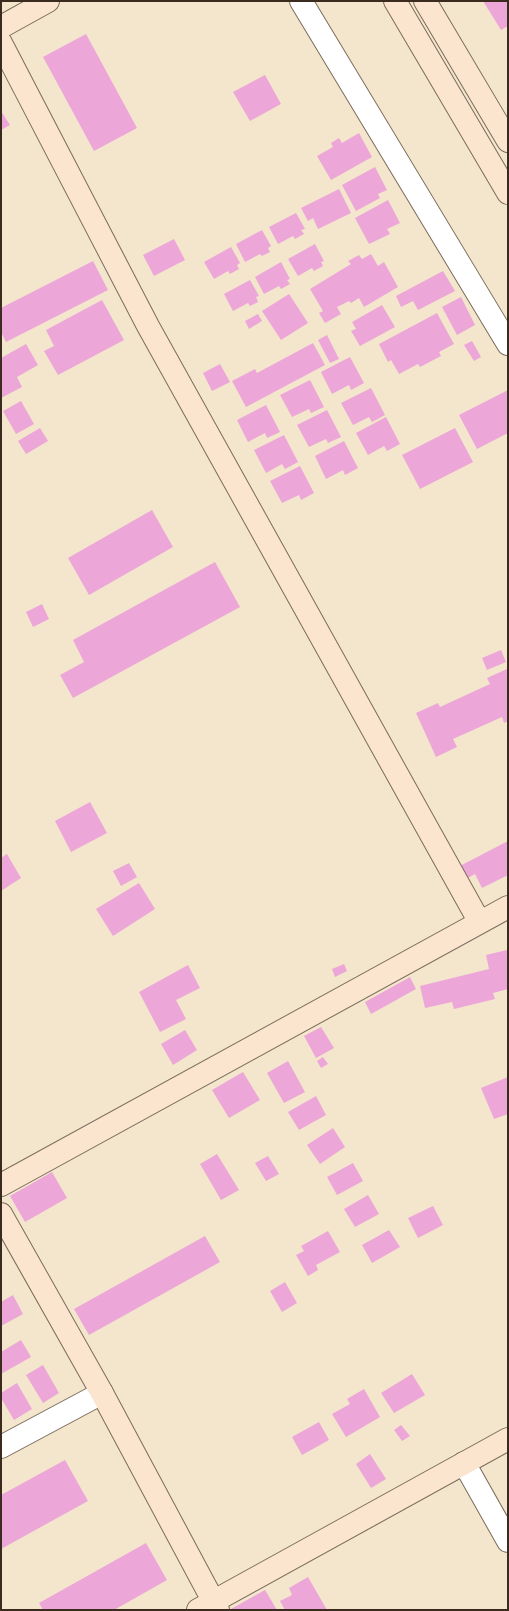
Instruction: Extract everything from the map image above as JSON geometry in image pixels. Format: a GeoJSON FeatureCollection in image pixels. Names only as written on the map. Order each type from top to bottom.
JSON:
{"type":"FeatureCollection","features":[{"type":"Feature","properties":{"kind":"street"},"geometry":{"type":"LineString","coordinates":[[1,27],[48,1]]}},
{"type":"Feature","properties":{"kind":"street"},"geometry":{"type":"LineString","coordinates":[[301,1],[508,344]]}},
{"type":"Feature","properties":{"kind":"street"},"geometry":{"type":"LineString","coordinates":[[395,1],[508,193]]}},
{"type":"Feature","properties":{"kind":"street"},"geometry":{"type":"LineString","coordinates":[[425,1],[508,141]]}},
{"type":"Feature","properties":{"kind":"street"},"geometry":{"type":"LineString","coordinates":[[1,43],[148,326],[479,921]]}},
{"type":"Feature","properties":{"kind":"street"},"geometry":{"type":"LineString","coordinates":[[1,1185],[508,906]]}},
{"type":"Feature","properties":{"kind":"street"},"geometry":{"type":"LineString","coordinates":[[1,1214],[102,1394],[210,1607],[464,1463],[508,1440]]}},
{"type":"Feature","properties":{"kind":"street"},"geometry":{"type":"LineString","coordinates":[[1,1447],[102,1394]]}},
{"type":"Feature","properties":{"kind":"street"},"geometry":{"type":"LineString","coordinates":[[464,1463],[508,1541]]}},
{"type":"Feature","properties":{"kind":"building"},"geometry":{"type":"Polygon","coordinates":[[[483,1],[508,1],[508,26],[501,30],[483,1]]]}},
{"type":"Feature","properties":{"kind":"building"},"geometry":{"type":"Polygon","coordinates":[[[86,34],[137,128],[94,151],[43,57],[86,34]]]}},
{"type":"Feature","properties":{"kind":"building"},"geometry":{"type":"Polygon","coordinates":[[[265,75],[281,104],[250,121],[233,92],[265,75]]]}},
{"type":"Feature","properties":{"kind":"building"},"geometry":{"type":"Polygon","coordinates":[[[1,111],[10,125],[1,130],[1,111]]]}},
{"type":"Feature","properties":{"kind":"building"},"geometry":{"type":"Polygon","coordinates":[[[359,133],[372,157],[331,180],[317,156],[333,147],[331,143],[339,138],[342,143],[359,133]]]}},
{"type":"Feature","properties":{"kind":"building"},"geometry":{"type":"Polygon","coordinates":[[[375,167],[387,190],[378,194],[380,198],[356,211],[342,185],[375,167]]]}},
{"type":"Feature","properties":{"kind":"building"},"geometry":{"type":"Polygon","coordinates":[[[339,189],[351,213],[318,229],[313,218],[308,221],[301,208],[339,189]]]}},
{"type":"Feature","properties":{"kind":"building"},"geometry":{"type":"Polygon","coordinates":[[[388,200],[400,223],[387,229],[390,234],[369,244],[355,218],[388,200]]]}},
{"type":"Feature","properties":{"kind":"building"},"geometry":{"type":"Polygon","coordinates":[[[296,213],[305,229],[301,230],[304,234],[295,239],[293,236],[278,244],[269,227],[296,213]]]}},
{"type":"Feature","properties":{"kind":"building"},"geometry":{"type":"Polygon","coordinates":[[[262,230],[271,246],[268,248],[270,252],[262,256],[260,254],[245,262],[236,244],[262,230]]]}},
{"type":"Feature","properties":{"kind":"building"},"geometry":{"type":"Polygon","coordinates":[[[174,239],[185,260],[154,276],[143,255],[174,239]]]}},
{"type":"Feature","properties":{"kind":"building"},"geometry":{"type":"Polygon","coordinates":[[[315,244],[324,261],[321,262],[323,266],[314,271],[312,268],[298,276],[288,259],[315,244]]]}},
{"type":"Feature","properties":{"kind":"building"},"geometry":{"type":"Polygon","coordinates":[[[231,247],[240,263],[237,265],[239,269],[230,274],[228,271],[214,279],[204,262],[231,247]]]}},
{"type":"Feature","properties":{"kind":"building"},"geometry":{"type":"Polygon","coordinates":[[[371,254],[378,266],[384,262],[398,287],[364,307],[359,298],[351,303],[349,301],[337,307],[341,314],[325,323],[319,313],[323,311],[310,289],[351,264],[348,261],[359,255],[362,259],[371,254]]]}},
{"type":"Feature","properties":{"kind":"building"},"geometry":{"type":"Polygon","coordinates":[[[93,261],[108,290],[6,342],[1,332],[1,308],[93,261]]]}},
{"type":"Feature","properties":{"kind":"building"},"geometry":{"type":"Polygon","coordinates":[[[281,262],[290,279],[287,280],[290,284],[281,289],[279,286],[264,294],[255,277],[281,262]]]}},
{"type":"Feature","properties":{"kind":"building"},"geometry":{"type":"Polygon","coordinates":[[[443,271],[455,291],[418,310],[413,301],[401,307],[396,296],[443,271]]]}},
{"type":"Feature","properties":{"kind":"building"},"geometry":{"type":"Polygon","coordinates":[[[250,280],[259,296],[256,297],[258,302],[250,306],[248,303],[233,311],[224,294],[250,280]]]}},
{"type":"Feature","properties":{"kind":"building"},"geometry":{"type":"Polygon","coordinates":[[[289,294],[308,323],[281,340],[262,311],[289,294]]]}},
{"type":"Feature","properties":{"kind":"building"},"geometry":{"type":"Polygon","coordinates":[[[461,297],[475,325],[457,335],[442,307],[461,297]]]}},
{"type":"Feature","properties":{"kind":"building"},"geometry":{"type":"Polygon","coordinates":[[[102,300],[124,340],[58,375],[44,351],[54,346],[46,330],[102,300]]]}},
{"type":"Feature","properties":{"kind":"building"},"geometry":{"type":"Polygon","coordinates":[[[382,305],[395,327],[360,346],[351,331],[356,329],[352,322],[382,305]]]}},
{"type":"Feature","properties":{"kind":"building"},"geometry":{"type":"Polygon","coordinates":[[[437,313],[454,344],[439,352],[441,356],[420,367],[418,364],[399,374],[391,360],[388,362],[379,344],[437,313]]]}},
{"type":"Feature","properties":{"kind":"building"},"geometry":{"type":"Polygon","coordinates":[[[258,314],[262,321],[249,329],[245,321],[258,314]]]}},
{"type":"Feature","properties":{"kind":"building"},"geometry":{"type":"Polygon","coordinates":[[[327,335],[339,359],[330,363],[318,340],[327,335]]]}},
{"type":"Feature","properties":{"kind":"building"},"geometry":{"type":"Polygon","coordinates":[[[472,341],[481,357],[474,361],[464,345],[472,341]]]}},
{"type":"Feature","properties":{"kind":"building"},"geometry":{"type":"Polygon","coordinates":[[[313,343],[325,365],[246,407],[232,381],[255,369],[257,373],[313,343]]]}},
{"type":"Feature","properties":{"kind":"building"},"geometry":{"type":"Polygon","coordinates":[[[26,344],[38,365],[17,377],[22,387],[1,398],[1,358],[26,344]]]}},
{"type":"Feature","properties":{"kind":"building"},"geometry":{"type":"Polygon","coordinates":[[[350,357],[364,383],[351,390],[349,385],[332,394],[321,372],[350,357]]]}},
{"type":"Feature","properties":{"kind":"building"},"geometry":{"type":"Polygon","coordinates":[[[220,364],[230,382],[212,391],[203,373],[220,364]]]}},
{"type":"Feature","properties":{"kind":"building"},"geometry":{"type":"Polygon","coordinates":[[[310,380],[324,407],[311,413],[309,409],[292,417],[280,395],[310,380]]]}},
{"type":"Feature","properties":{"kind":"building"},"geometry":{"type":"Polygon","coordinates":[[[371,388],[385,415],[372,422],[369,417],[353,425],[341,403],[371,388]]]}},
{"type":"Feature","properties":{"kind":"building"},"geometry":{"type":"Polygon","coordinates":[[[508,390],[508,433],[477,449],[459,415],[508,390]]]}},
{"type":"Feature","properties":{"kind":"building"},"geometry":{"type":"Polygon","coordinates":[[[21,401],[34,424],[16,434],[3,411],[21,401]]]}},
{"type":"Feature","properties":{"kind":"building"},"geometry":{"type":"Polygon","coordinates":[[[266,405],[280,432],[267,438],[265,433],[248,442],[237,420],[266,405]]]}},
{"type":"Feature","properties":{"kind":"building"},"geometry":{"type":"Polygon","coordinates":[[[327,410],[341,437],[328,443],[326,439],[309,447],[297,425],[327,410]]]}},
{"type":"Feature","properties":{"kind":"building"},"geometry":{"type":"Polygon","coordinates":[[[386,417],[400,444],[387,451],[384,446],[368,455],[356,433],[386,417]]]}},
{"type":"Feature","properties":{"kind":"building"},"geometry":{"type":"Polygon","coordinates":[[[40,428],[48,441],[26,454],[18,441],[40,428]]]}},
{"type":"Feature","properties":{"kind":"building"},"geometry":{"type":"Polygon","coordinates":[[[455,428],[473,462],[420,489],[402,455],[455,428]]]}},
{"type":"Feature","properties":{"kind":"building"},"geometry":{"type":"Polygon","coordinates":[[[284,435],[298,462],[285,469],[282,464],[266,473],[254,450],[284,435]]]}},
{"type":"Feature","properties":{"kind":"building"},"geometry":{"type":"Polygon","coordinates":[[[344,441],[358,468],[345,475],[343,470],[326,479],[315,456],[344,441]]]}},
{"type":"Feature","properties":{"kind":"building"},"geometry":{"type":"Polygon","coordinates":[[[300,466],[314,493],[301,500],[299,495],[282,503],[270,481],[300,466]]]}},
{"type":"Feature","properties":{"kind":"building"},"geometry":{"type":"Polygon","coordinates":[[[152,510],[173,547],[89,595],[68,558],[152,510]]]}},
{"type":"Feature","properties":{"kind":"building"},"geometry":{"type":"Polygon","coordinates":[[[215,562],[240,607],[73,698],[60,675],[84,662],[73,640],[215,562]]]}},
{"type":"Feature","properties":{"kind":"building"},"geometry":{"type":"Polygon","coordinates":[[[42,604],[49,619],[33,627],[26,612],[42,604]]]}},
{"type":"Feature","properties":{"kind":"building"},"geometry":{"type":"Polygon","coordinates":[[[501,650],[506,662],[487,670],[482,658],[501,650]]]}},
{"type":"Feature","properties":{"kind":"building"},"geometry":{"type":"Polygon","coordinates":[[[507,669],[508,721],[504,723],[502,717],[453,739],[457,747],[436,757],[416,713],[438,703],[440,707],[490,684],[487,678],[507,669]]]}},
{"type":"Feature","properties":{"kind":"building"},"geometry":{"type":"Polygon","coordinates":[[[90,802],[107,833],[71,852],[55,821],[90,802]]]}},
{"type":"Feature","properties":{"kind":"building"},"geometry":{"type":"Polygon","coordinates":[[[508,841],[508,875],[482,888],[475,874],[464,880],[458,867],[508,841]]]}},
{"type":"Feature","properties":{"kind":"building"},"geometry":{"type":"Polygon","coordinates":[[[7,854],[21,878],[1,891],[1,858],[7,854]]]}},
{"type":"Feature","properties":{"kind":"building"},"geometry":{"type":"Polygon","coordinates":[[[129,863],[137,877],[121,886],[113,871],[129,863]]]}},
{"type":"Feature","properties":{"kind":"building"},"geometry":{"type":"Polygon","coordinates":[[[139,883],[155,909],[113,936],[96,909],[139,883]]]}},
{"type":"Feature","properties":{"kind":"building"},"geometry":{"type":"Polygon","coordinates":[[[507,950],[508,989],[493,993],[495,999],[454,1009],[452,1002],[425,1008],[420,986],[489,969],[486,955],[507,950]]]}},
{"type":"Feature","properties":{"kind":"building"},"geometry":{"type":"Polygon","coordinates":[[[344,964],[347,971],[335,977],[332,969],[344,964]]]}},
{"type":"Feature","properties":{"kind":"building"},"geometry":{"type":"Polygon","coordinates":[[[188,965],[200,988],[176,1000],[186,1019],[160,1032],[139,992],[188,965]]]}},
{"type":"Feature","properties":{"kind":"building"},"geometry":{"type":"Polygon","coordinates":[[[410,977],[416,989],[371,1014],[365,1002],[410,977]]]}},
{"type":"Feature","properties":{"kind":"building"},"geometry":{"type":"Polygon","coordinates":[[[321,1027],[334,1048],[316,1058],[304,1036],[321,1027]]]}},
{"type":"Feature","properties":{"kind":"building"},"geometry":{"type":"Polygon","coordinates":[[[185,1030],[197,1050],[173,1065],[161,1044],[185,1030]]]}},
{"type":"Feature","properties":{"kind":"building"},"geometry":{"type":"Polygon","coordinates":[[[323,1057],[328,1064],[321,1068],[317,1061],[323,1057]]]}},
{"type":"Feature","properties":{"kind":"building"},"geometry":{"type":"Polygon","coordinates":[[[288,1061],[305,1092],[284,1103],[267,1073],[288,1061]]]}},
{"type":"Feature","properties":{"kind":"building"},"geometry":{"type":"Polygon","coordinates":[[[243,1072],[260,1100],[229,1118],[212,1090],[243,1072]]]}},
{"type":"Feature","properties":{"kind":"building"},"geometry":{"type":"Polygon","coordinates":[[[508,1077],[508,1114],[494,1119],[481,1088],[508,1077]]]}},
{"type":"Feature","properties":{"kind":"building"},"geometry":{"type":"Polygon","coordinates":[[[316,1096],[326,1115],[299,1130],[288,1112],[316,1096]]]}},
{"type":"Feature","properties":{"kind":"building"},"geometry":{"type":"Polygon","coordinates":[[[333,1128],[345,1147],[320,1164],[307,1145],[333,1128]]]}},
{"type":"Feature","properties":{"kind":"building"},"geometry":{"type":"Polygon","coordinates":[[[217,1154],[239,1190],[221,1200],[200,1164],[217,1154]]]}},
{"type":"Feature","properties":{"kind":"building"},"geometry":{"type":"Polygon","coordinates":[[[268,1156],[279,1174],[266,1181],[255,1163],[268,1156]]]}},
{"type":"Feature","properties":{"kind":"building"},"geometry":{"type":"Polygon","coordinates":[[[353,1163],[363,1181],[337,1195],[327,1177],[353,1163]]]}},
{"type":"Feature","properties":{"kind":"building"},"geometry":{"type":"Polygon","coordinates":[[[52,1172],[67,1198],[25,1222],[10,1196],[52,1172]]]}},
{"type":"Feature","properties":{"kind":"building"},"geometry":{"type":"Polygon","coordinates":[[[368,1195],[379,1214],[355,1227],[344,1209],[368,1195]]]}},
{"type":"Feature","properties":{"kind":"building"},"geometry":{"type":"Polygon","coordinates":[[[433,1206],[443,1225],[418,1238],[408,1218],[433,1206]]]}},
{"type":"Feature","properties":{"kind":"building"},"geometry":{"type":"Polygon","coordinates":[[[389,1230],[400,1247],[372,1263],[362,1245],[389,1230]]]}},
{"type":"Feature","properties":{"kind":"building"},"geometry":{"type":"Polygon","coordinates":[[[328,1231],[340,1252],[316,1265],[318,1270],[308,1276],[296,1255],[304,1251],[301,1246],[328,1231]]]}},
{"type":"Feature","properties":{"kind":"building"},"geometry":{"type":"Polygon","coordinates":[[[205,1236],[220,1262],[89,1335],[74,1309],[205,1236]]]}},
{"type":"Feature","properties":{"kind":"building"},"geometry":{"type":"Polygon","coordinates":[[[285,1282],[297,1303],[282,1312],[270,1291],[285,1282]]]}},
{"type":"Feature","properties":{"kind":"building"},"geometry":{"type":"Polygon","coordinates":[[[13,1295],[23,1314],[1,1326],[1,1302],[13,1295]]]}},
{"type":"Feature","properties":{"kind":"building"},"geometry":{"type":"Polygon","coordinates":[[[21,1340],[31,1357],[1,1374],[1,1352],[21,1340]]]}},
{"type":"Feature","properties":{"kind":"building"},"geometry":{"type":"Polygon","coordinates":[[[43,1365],[59,1393],[43,1403],[26,1375],[43,1365]]]}},
{"type":"Feature","properties":{"kind":"building"},"geometry":{"type":"Polygon","coordinates":[[[412,1374],[425,1395],[394,1413],[381,1393],[412,1374]]]}},
{"type":"Feature","properties":{"kind":"building"},"geometry":{"type":"Polygon","coordinates":[[[17,1383],[32,1409],[14,1420],[1,1398],[1,1393],[17,1383]]]}},
{"type":"Feature","properties":{"kind":"building"},"geometry":{"type":"Polygon","coordinates":[[[364,1389],[380,1417],[346,1437],[332,1414],[350,1404],[347,1399],[364,1389]]]}},
{"type":"Feature","properties":{"kind":"building"},"geometry":{"type":"Polygon","coordinates":[[[319,1422],[329,1440],[302,1455],[292,1437],[319,1422]]]}},
{"type":"Feature","properties":{"kind":"building"},"geometry":{"type":"Polygon","coordinates":[[[401,1425],[410,1436],[402,1441],[394,1430],[401,1425]]]}},
{"type":"Feature","properties":{"kind":"building"},"geometry":{"type":"Polygon","coordinates":[[[370,1454],[386,1479],[371,1488],[356,1464],[370,1454]]]}},
{"type":"Feature","properties":{"kind":"building"},"geometry":{"type":"Polygon","coordinates":[[[65,1460],[88,1501],[1,1549],[1,1495],[65,1460]]]}},
{"type":"Feature","properties":{"kind":"building"},"geometry":{"type":"Polygon","coordinates":[[[146,1543],[167,1580],[114,1610],[43,1610],[39,1603],[146,1543]]]}},
{"type":"Feature","properties":{"kind":"building"},"geometry":{"type":"Polygon","coordinates":[[[308,1577],[327,1610],[285,1610],[280,1601],[292,1595],[289,1588],[308,1577]]]}},
{"type":"Feature","properties":{"kind":"building"},"geometry":{"type":"Polygon","coordinates":[[[265,1590],[277,1610],[231,1610],[231,1609],[265,1590]]]}}]}
